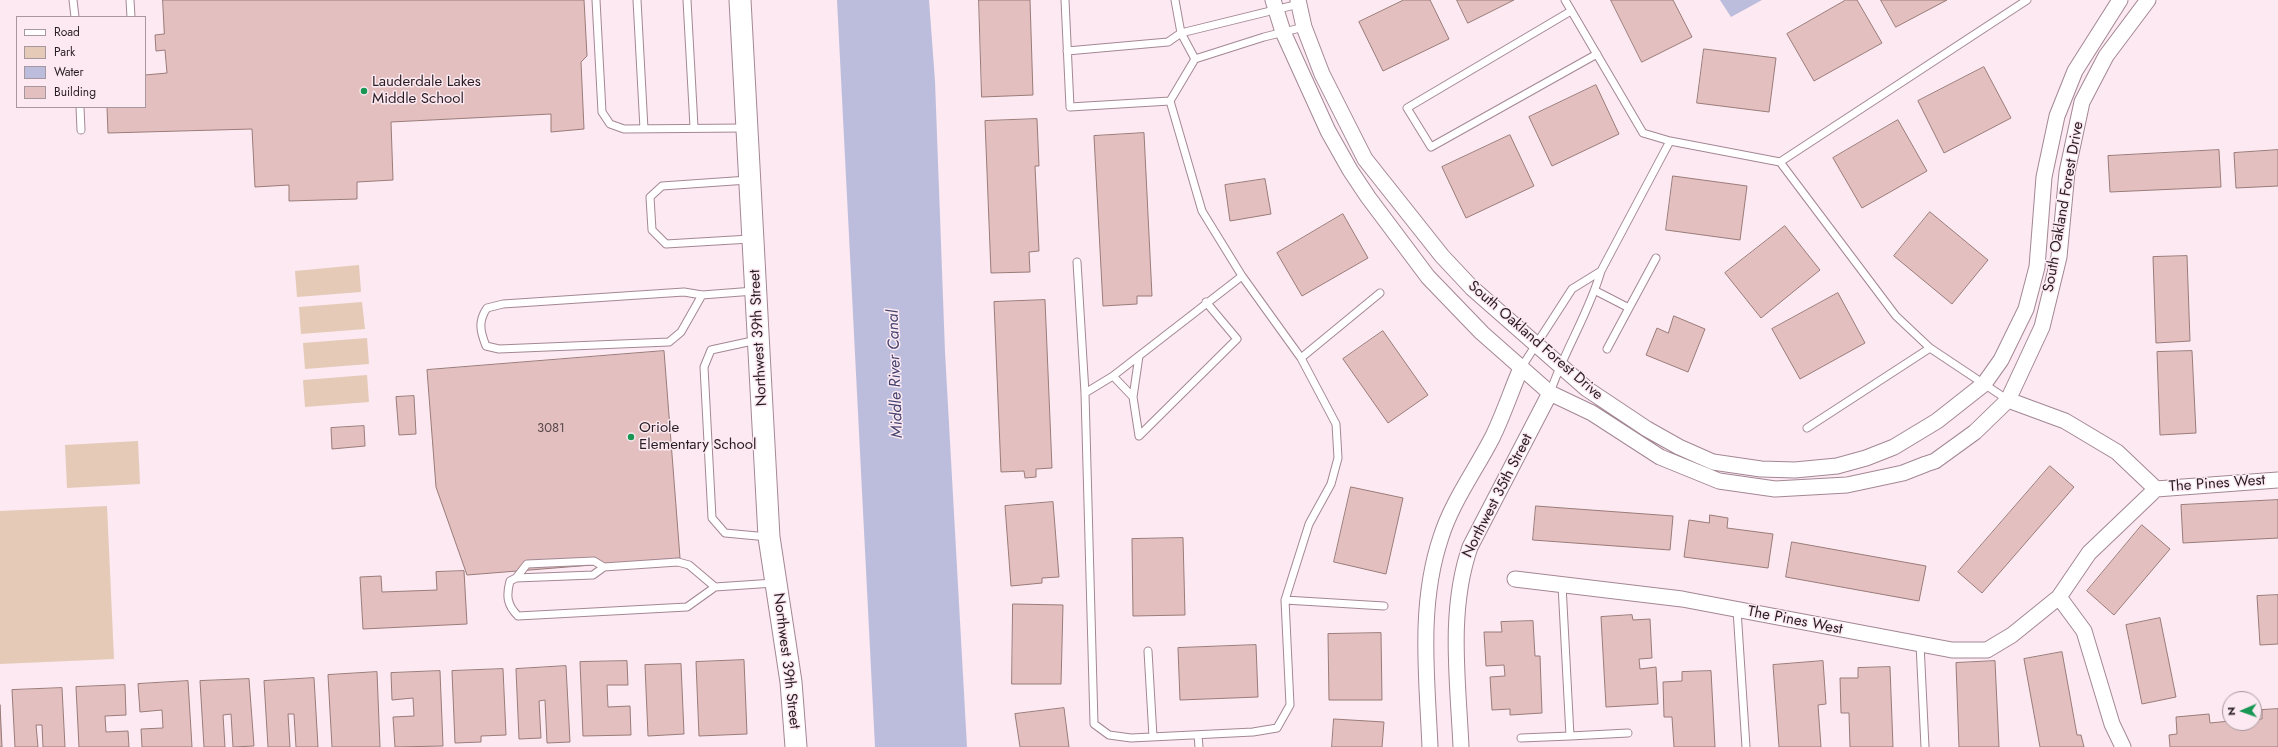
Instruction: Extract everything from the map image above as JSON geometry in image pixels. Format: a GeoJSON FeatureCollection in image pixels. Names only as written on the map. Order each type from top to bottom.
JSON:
{"type":"FeatureCollection","features":[{"type":"Feature","properties":{"kind":"street","name":"Northwest 39th Street"},"geometry":{"type":"LineString","coordinates":[[740,0],[769,537],[791,682],[796,747]]}},
{"type":"Feature","properties":{"kind":"street","name":"South Oakland Forest Drive"},"geometry":{"type":"LineString","coordinates":[[1299,2],[1304,27],[1322,74],[1365,159],[1442,256],[1467,282],[1587,389],[1647,429],[1679,447],[1713,462],[1761,469],[1795,470],[1837,466],[1866,458],[1894,447],[1937,421],[1984,384],[2013,338],[2030,295],[2037,267],[2044,177],[2051,141],[2065,92],[2085,53],[2120,0]]}},
{"type":"Feature","properties":{"kind":"street","name":"South Oakland Forest Drive"},"geometry":{"type":"LineString","coordinates":[[1275,6],[1283,32],[1328,131],[1368,197],[1428,277],[1482,332],[1520,368],[1550,393],[1592,413],[1660,457],[1719,481],[1775,489],[1847,485],[1903,473],[1930,462],[1975,432],[2008,400],[2042,327],[2059,257],[2067,172],[2082,102],[2106,56],[2148,0]]}},
{"type":"Feature","properties":{"kind":"street"},"geometry":{"type":"LineString","coordinates":[[1430,747],[1426,630],[1427,597],[1433,564],[1448,518],[1492,437],[1520,368]]}},
{"type":"Feature","properties":{"kind":"street","name":"Northwest 35th Street"},"geometry":{"type":"LineString","coordinates":[[1461,747],[1455,626],[1463,568],[1470,547],[1550,393]]}},
{"type":"Feature","properties":{"kind":"street","name":"The Pines West"},"geometry":{"type":"LineString","coordinates":[[2008,400],[2065,421],[2117,452],[2156,489]]}},
{"type":"Feature","properties":{"kind":"street","name":"The Pines West"},"geometry":{"type":"LineString","coordinates":[[1515,579],[1682,599],[1952,650],[1987,650],[2012,635],[2059,598],[2089,553],[2156,489],[2278,480]]}},
{"type":"Feature","properties":{"kind":"street"},"geometry":{"type":"LineString","coordinates":[[2059,598],[2084,630],[2112,724],[2123,747]]}},
{"type":"Feature","properties":{"kind":"lane"},"geometry":{"type":"LineString","coordinates":[[74,0],[75,16]]}},
{"type":"Feature","properties":{"kind":"lane"},"geometry":{"type":"LineString","coordinates":[[130,0],[131,16]]}},
{"type":"Feature","properties":{"kind":"lane"},"geometry":{"type":"LineString","coordinates":[[596,0],[602,112],[610,124],[624,129],[694,127],[747,128]]}},
{"type":"Feature","properties":{"kind":"lane"},"geometry":{"type":"LineString","coordinates":[[637,0],[644,129]]}},
{"type":"Feature","properties":{"kind":"lane"},"geometry":{"type":"LineString","coordinates":[[687,0],[694,127]]}},
{"type":"Feature","properties":{"kind":"lane"},"geometry":{"type":"LineString","coordinates":[[1065,0],[1070,107],[1170,101]]}},
{"type":"Feature","properties":{"kind":"lane"},"geometry":{"type":"LineString","coordinates":[[1175,0],[1181,33],[1195,59]]}},
{"type":"Feature","properties":{"kind":"lane"},"geometry":{"type":"LineString","coordinates":[[1565,0],[1643,133],[1670,141],[1780,162],[1896,316],[1930,348],[2008,400]]}},
{"type":"Feature","properties":{"kind":"lane"},"geometry":{"type":"LineString","coordinates":[[1780,162],[2027,0]]}},
{"type":"Feature","properties":{"kind":"lane"},"geometry":{"type":"LineString","coordinates":[[1067,51],[1168,42],[1181,33],[1275,6],[1299,2]]}},
{"type":"Feature","properties":{"kind":"lane"},"geometry":{"type":"LineString","coordinates":[[1571,11],[1407,108],[1431,147],[1597,54]]}},
{"type":"Feature","properties":{"kind":"lane"},"geometry":{"type":"LineString","coordinates":[[1077,262],[1085,393],[1094,724],[1109,735],[1131,738],[1253,732],[1277,728],[1290,705],[1285,600],[1309,524],[1331,484],[1338,458],[1336,424],[1301,358],[1242,276],[1202,211],[1170,101],[1195,59],[1304,27]]}},
{"type":"Feature","properties":{"kind":"lane"},"geometry":{"type":"LineString","coordinates":[[80,108],[81,130]]}},
{"type":"Feature","properties":{"kind":"lane"},"geometry":{"type":"LineString","coordinates":[[1550,393],[1560,364],[1596,290],[1601,271],[1670,141]]}},
{"type":"Feature","properties":{"kind":"lane"},"geometry":{"type":"LineString","coordinates":[[750,180],[662,186],[650,197],[652,230],[666,244],[753,238]]}},
{"type":"Feature","properties":{"kind":"lane"},"geometry":{"type":"LineString","coordinates":[[1607,349],[1656,258]]}},
{"type":"Feature","properties":{"kind":"lane"},"geometry":{"type":"LineString","coordinates":[[1520,368],[1535,343],[1572,289],[1601,271]]}},
{"type":"Feature","properties":{"kind":"lane"},"geometry":{"type":"LineString","coordinates":[[1085,393],[1113,376],[1206,302],[1242,276]]}},
{"type":"Feature","properties":{"kind":"lane"},"geometry":{"type":"LineString","coordinates":[[702,295],[681,332],[669,342],[499,349],[486,346],[481,331],[481,317],[487,308],[503,304],[684,292],[702,295],[756,290]]}},
{"type":"Feature","properties":{"kind":"lane"},"geometry":{"type":"LineString","coordinates":[[1596,290],[1629,308]]}},
{"type":"Feature","properties":{"kind":"lane"},"geometry":{"type":"LineString","coordinates":[[1301,358],[1380,293]]}},
{"type":"Feature","properties":{"kind":"lane"},"geometry":{"type":"LineString","coordinates":[[1139,356],[1133,397],[1138,436],[1237,339],[1206,302]]}},
{"type":"Feature","properties":{"kind":"lane"},"geometry":{"type":"LineString","coordinates":[[759,339],[710,350],[704,367],[712,518],[725,533],[769,537]]}},
{"type":"Feature","properties":{"kind":"lane"},"geometry":{"type":"LineString","coordinates":[[1807,428],[1930,348]]}},
{"type":"Feature","properties":{"kind":"lane"},"geometry":{"type":"LineString","coordinates":[[1113,376],[1133,397]]}},
{"type":"Feature","properties":{"kind":"lane"},"geometry":{"type":"LineString","coordinates":[[516,578],[527,564],[594,561],[604,567]]}},
{"type":"Feature","properties":{"kind":"lane"},"geometry":{"type":"LineString","coordinates":[[715,587],[689,565],[678,562],[604,567],[593,575],[516,578],[510,581],[506,594],[510,608],[518,616],[686,607],[715,587],[776,582]]}},
{"type":"Feature","properties":{"kind":"lane"},"geometry":{"type":"LineString","coordinates":[[1562,585],[1570,736]]}},
{"type":"Feature","properties":{"kind":"lane"},"geometry":{"type":"LineString","coordinates":[[1285,600],[1384,606]]}},
{"type":"Feature","properties":{"kind":"lane"},"geometry":{"type":"LineString","coordinates":[[1737,610],[1746,747]]}},
{"type":"Feature","properties":{"kind":"lane"},"geometry":{"type":"LineString","coordinates":[[1920,644],[1925,747]]}},
{"type":"Feature","properties":{"kind":"lane"},"geometry":{"type":"LineString","coordinates":[[1148,651],[1153,737]]}},
{"type":"Feature","properties":{"kind":"lane"},"geometry":{"type":"LineString","coordinates":[[1521,738],[1628,733]]}},
{"type":"Feature","properties":{"kind":"lane"},"geometry":{"type":"LineString","coordinates":[[1198,735],[1199,747]]}},
{"type":"Feature","properties":{"kind":"green space"},"geometry":{"type":"Polygon","coordinates":[[[359,265],[361,292],[297,297],[295,271],[359,265]]]}},
{"type":"Feature","properties":{"kind":"green space"},"geometry":{"type":"Polygon","coordinates":[[[362,302],[365,329],[301,334],[299,307],[362,302]]]}},
{"type":"Feature","properties":{"kind":"green space"},"geometry":{"type":"Polygon","coordinates":[[[367,338],[369,364],[305,369],[303,343],[367,338]]]}},
{"type":"Feature","properties":{"kind":"green space"},"geometry":{"type":"Polygon","coordinates":[[[367,375],[369,402],[305,407],[303,380],[367,375]]]}},
{"type":"Feature","properties":{"kind":"green space"},"geometry":{"type":"Polygon","coordinates":[[[138,441],[140,484],[67,488],[65,445],[138,441]]]}},
{"type":"Feature","properties":{"kind":"green space"},"geometry":{"type":"Polygon","coordinates":[[[107,506],[114,659],[0,664],[0,511],[107,506]]]}},
{"type":"Feature","properties":{"kind":"water","name":"Middle River Canal"},"geometry":{"type":"Polygon","coordinates":[[[837,0],[929,0],[935,81],[945,352],[967,747],[875,747],[837,0]]]}},
{"type":"Feature","properties":{"kind":"water"},"geometry":{"type":"Polygon","coordinates":[[[1720,0],[1762,0],[1731,17],[1720,0]]]}},
{"type":"Feature","properties":{"kind":"building","name":"Lauderdale Lakes Middle School"},"geometry":{"type":"Polygon","coordinates":[[[163,0],[584,0],[587,56],[581,62],[584,129],[551,132],[551,114],[391,122],[393,180],[357,182],[357,199],[289,201],[289,185],[255,187],[252,129],[108,133],[107,108],[146,108],[146,75],[167,73],[165,50],[156,51],[155,35],[164,34],[163,0]]]}},
{"type":"Feature","properties":{"kind":"building"},"geometry":{"type":"Polygon","coordinates":[[[979,0],[1030,0],[1033,95],[982,97],[979,0]]]}},
{"type":"Feature","properties":{"kind":"building"},"geometry":{"type":"Polygon","coordinates":[[[1404,0],[1430,0],[1449,39],[1383,71],[1359,22],[1404,0]]]}},
{"type":"Feature","properties":{"kind":"building"},"geometry":{"type":"Polygon","coordinates":[[[1457,0],[1514,0],[1468,23],[1457,0]]]}},
{"type":"Feature","properties":{"kind":"building"},"geometry":{"type":"Polygon","coordinates":[[[1611,0],[1673,0],[1692,37],[1642,62],[1611,0]]]}},
{"type":"Feature","properties":{"kind":"building"},"geometry":{"type":"Polygon","coordinates":[[[1846,0],[1857,0],[1882,43],[1814,81],[1787,34],[1846,0]]]}},
{"type":"Feature","properties":{"kind":"building"},"geometry":{"type":"Polygon","coordinates":[[[1881,0],[1947,0],[1896,27],[1881,0]]]}},
{"type":"Feature","properties":{"kind":"building"},"geometry":{"type":"Polygon","coordinates":[[[1704,49],[1776,58],[1769,112],[1697,103],[1704,49]]]}},
{"type":"Feature","properties":{"kind":"building"},"geometry":{"type":"Polygon","coordinates":[[[1984,67],[2011,118],[1944,153],[1918,101],[1984,67]]]}},
{"type":"Feature","properties":{"kind":"building"},"geometry":{"type":"Polygon","coordinates":[[[1596,85],[1619,134],[1552,166],[1529,117],[1596,85]]]}},
{"type":"Feature","properties":{"kind":"building"},"geometry":{"type":"Polygon","coordinates":[[[1037,119],[1039,166],[1035,166],[1039,251],[1029,252],[1030,272],[991,273],[985,121],[1037,119]]]}},
{"type":"Feature","properties":{"kind":"building"},"geometry":{"type":"Polygon","coordinates":[[[1898,120],[1927,171],[1862,208],[1833,158],[1898,120]]]}},
{"type":"Feature","properties":{"kind":"building"},"geometry":{"type":"Polygon","coordinates":[[[1144,133],[1152,296],[1137,296],[1137,304],[1103,306],[1094,136],[1144,133]]]}},
{"type":"Feature","properties":{"kind":"building"},"geometry":{"type":"Polygon","coordinates":[[[1510,135],[1534,186],[1466,218],[1442,167],[1510,135]]]}},
{"type":"Feature","properties":{"kind":"building"},"geometry":{"type":"Polygon","coordinates":[[[2219,150],[2221,187],[2110,192],[2108,156],[2219,150]]]}},
{"type":"Feature","properties":{"kind":"building"},"geometry":{"type":"Polygon","coordinates":[[[2278,150],[2278,186],[2236,188],[2234,153],[2278,150]]]}},
{"type":"Feature","properties":{"kind":"building"},"geometry":{"type":"Polygon","coordinates":[[[1673,176],[1747,186],[1740,240],[1666,230],[1673,176]]]}},
{"type":"Feature","properties":{"kind":"building"},"geometry":{"type":"Polygon","coordinates":[[[1265,179],[1271,214],[1230,221],[1225,185],[1265,179]]]}},
{"type":"Feature","properties":{"kind":"building"},"geometry":{"type":"Polygon","coordinates":[[[1930,212],[1988,260],[1952,304],[1894,256],[1930,212]]]}},
{"type":"Feature","properties":{"kind":"building"},"geometry":{"type":"Polygon","coordinates":[[[1343,214],[1368,258],[1302,296],[1277,253],[1343,214]]]}},
{"type":"Feature","properties":{"kind":"building"},"geometry":{"type":"Polygon","coordinates":[[[1785,226],[1820,270],[1761,318],[1725,273],[1785,226]]]}},
{"type":"Feature","properties":{"kind":"building"},"geometry":{"type":"Polygon","coordinates":[[[2187,256],[2190,341],[2156,343],[2153,257],[2187,256]]]}},
{"type":"Feature","properties":{"kind":"building"},"geometry":{"type":"Polygon","coordinates":[[[1838,293],[1865,343],[1800,379],[1772,329],[1838,293]]]}},
{"type":"Feature","properties":{"kind":"building"},"geometry":{"type":"Polygon","coordinates":[[[1045,300],[1052,468],[1036,469],[1036,477],[1025,478],[1024,471],[1001,472],[994,302],[1045,300]]]}},
{"type":"Feature","properties":{"kind":"building"},"geometry":{"type":"Polygon","coordinates":[[[1674,316],[1705,329],[1688,372],[1646,355],[1657,328],[1668,333],[1674,316]]]}},
{"type":"Feature","properties":{"kind":"building"},"geometry":{"type":"Polygon","coordinates":[[[1383,331],[1428,395],[1388,423],[1343,359],[1383,331]]]}},
{"type":"Feature","properties":{"kind":"building","name":"Oriole Elementary School"},"geometry":{"type":"Polygon","coordinates":[[[664,351],[680,558],[467,575],[436,487],[427,370],[664,351]]]}},
{"type":"Feature","properties":{"kind":"building"},"geometry":{"type":"Polygon","coordinates":[[[2192,351],[2196,433],[2160,435],[2157,352],[2192,351]]]}},
{"type":"Feature","properties":{"kind":"building"},"geometry":{"type":"Polygon","coordinates":[[[414,396],[416,434],[399,435],[396,397],[414,396]]]}},
{"type":"Feature","properties":{"kind":"building"},"geometry":{"type":"Polygon","coordinates":[[[364,426],[365,446],[332,449],[331,428],[364,426]]]}},
{"type":"Feature","properties":{"kind":"building"},"geometry":{"type":"Polygon","coordinates":[[[2050,466],[2074,487],[1982,593],[1958,572],[2050,466]]]}},
{"type":"Feature","properties":{"kind":"building"},"geometry":{"type":"Polygon","coordinates":[[[1351,487],[1403,498],[1386,574],[1334,562],[1351,487]]]}},
{"type":"Feature","properties":{"kind":"building"},"geometry":{"type":"Polygon","coordinates":[[[2278,500],[2278,538],[2183,543],[2181,505],[2278,500]]]}},
{"type":"Feature","properties":{"kind":"building"},"geometry":{"type":"Polygon","coordinates":[[[1053,502],[1059,577],[1042,578],[1042,583],[1011,586],[1005,506],[1053,502]]]}},
{"type":"Feature","properties":{"kind":"building"},"geometry":{"type":"Polygon","coordinates":[[[1536,506],[1673,516],[1670,550],[1533,540],[1536,506]]]}},
{"type":"Feature","properties":{"kind":"building"},"geometry":{"type":"Polygon","coordinates":[[[1710,515],[1728,518],[1727,528],[1773,534],[1768,568],[1684,557],[1689,520],[1709,523],[1710,515]]]}},
{"type":"Feature","properties":{"kind":"building"},"geometry":{"type":"Polygon","coordinates":[[[2142,525],[2170,549],[2114,615],[2087,591],[2142,525]]]}},
{"type":"Feature","properties":{"kind":"building"},"geometry":{"type":"Polygon","coordinates":[[[1183,538],[1185,615],[1133,616],[1132,539],[1183,538]]]}},
{"type":"Feature","properties":{"kind":"building"},"geometry":{"type":"Polygon","coordinates":[[[1792,542],[1926,566],[1919,601],[1786,577],[1792,542]]]}},
{"type":"Feature","properties":{"kind":"building"},"geometry":{"type":"Polygon","coordinates":[[[464,571],[467,624],[363,629],[360,577],[381,576],[382,592],[437,590],[436,572],[464,571]]]}},
{"type":"Feature","properties":{"kind":"building"},"geometry":{"type":"Polygon","coordinates":[[[2278,595],[2278,644],[2260,645],[2257,596],[2278,595]]]}},
{"type":"Feature","properties":{"kind":"building"},"geometry":{"type":"Polygon","coordinates":[[[1013,604],[1063,605],[1061,684],[1012,684],[1013,604]]]}},
{"type":"Feature","properties":{"kind":"building"},"geometry":{"type":"Polygon","coordinates":[[[1632,615],[1633,620],[1650,619],[1652,658],[1639,659],[1640,669],[1656,667],[1658,704],[1606,707],[1601,617],[1632,615]]]}},
{"type":"Feature","properties":{"kind":"building"},"geometry":{"type":"Polygon","coordinates":[[[2160,618],[2176,697],[2142,704],[2126,625],[2160,618]]]}},
{"type":"Feature","properties":{"kind":"building"},"geometry":{"type":"Polygon","coordinates":[[[1533,621],[1535,656],[1540,656],[1542,713],[1510,715],[1510,709],[1492,710],[1490,677],[1505,676],[1504,665],[1486,666],[1484,632],[1502,632],[1501,622],[1533,621]]]}},
{"type":"Feature","properties":{"kind":"building"},"geometry":{"type":"Polygon","coordinates":[[[1381,633],[1382,700],[1329,700],[1328,634],[1381,633]]]}},
{"type":"Feature","properties":{"kind":"building"},"geometry":{"type":"Polygon","coordinates":[[[1256,645],[1258,697],[1180,700],[1178,648],[1256,645]]]}},
{"type":"Feature","properties":{"kind":"building"},"geometry":{"type":"Polygon","coordinates":[[[2062,652],[2077,735],[2081,735],[2084,747],[2040,747],[2024,659],[2062,652]]]}},
{"type":"Feature","properties":{"kind":"building"},"geometry":{"type":"Polygon","coordinates":[[[744,660],[747,734],[699,736],[696,662],[744,660]]]}},
{"type":"Feature","properties":{"kind":"building"},"geometry":{"type":"Polygon","coordinates":[[[627,661],[628,685],[607,685],[608,707],[630,706],[631,735],[583,736],[580,662],[627,661]]]}},
{"type":"Feature","properties":{"kind":"building"},"geometry":{"type":"Polygon","coordinates":[[[1823,661],[1826,704],[1818,705],[1821,747],[1779,747],[1773,665],[1823,661]]]}},
{"type":"Feature","properties":{"kind":"building"},"geometry":{"type":"Polygon","coordinates":[[[1995,661],[1999,747],[1959,747],[1956,663],[1995,661]]]}},
{"type":"Feature","properties":{"kind":"building"},"geometry":{"type":"Polygon","coordinates":[[[681,664],[684,734],[648,736],[645,665],[681,664]]]}},
{"type":"Feature","properties":{"kind":"building"},"geometry":{"type":"Polygon","coordinates":[[[566,666],[570,742],[547,743],[545,700],[539,701],[541,738],[519,739],[516,669],[566,666]]]}},
{"type":"Feature","properties":{"kind":"building"},"geometry":{"type":"Polygon","coordinates":[[[1890,667],[1893,747],[1850,747],[1849,713],[1841,713],[1840,678],[1858,678],[1858,668],[1890,667]]]}},
{"type":"Feature","properties":{"kind":"building"},"geometry":{"type":"Polygon","coordinates":[[[503,669],[506,735],[481,736],[481,742],[455,743],[452,671],[503,669]]]}},
{"type":"Feature","properties":{"kind":"building"},"geometry":{"type":"Polygon","coordinates":[[[440,671],[443,746],[395,747],[393,717],[414,716],[413,698],[392,700],[391,673],[440,671]]]}},
{"type":"Feature","properties":{"kind":"building"},"geometry":{"type":"Polygon","coordinates":[[[1711,671],[1715,747],[1674,747],[1672,717],[1664,717],[1663,682],[1682,681],[1682,672],[1711,671]]]}},
{"type":"Feature","properties":{"kind":"building"},"geometry":{"type":"Polygon","coordinates":[[[377,672],[380,747],[332,747],[328,675],[377,672]]]}},
{"type":"Feature","properties":{"kind":"building"},"geometry":{"type":"Polygon","coordinates":[[[314,678],[318,747],[296,747],[294,714],[288,714],[290,747],[268,747],[264,681],[314,678]]]}},
{"type":"Feature","properties":{"kind":"building"},"geometry":{"type":"Polygon","coordinates":[[[249,679],[254,746],[233,747],[231,714],[223,715],[225,747],[204,747],[200,681],[249,679]]]}},
{"type":"Feature","properties":{"kind":"building"},"geometry":{"type":"Polygon","coordinates":[[[188,681],[192,747],[142,747],[141,729],[163,728],[162,710],[140,712],[138,684],[188,681]]]}},
{"type":"Feature","properties":{"kind":"building"},"geometry":{"type":"Polygon","coordinates":[[[125,685],[126,715],[105,716],[106,732],[128,731],[129,747],[79,747],[76,687],[125,685]]]}},
{"type":"Feature","properties":{"kind":"building"},"geometry":{"type":"Polygon","coordinates":[[[62,688],[65,747],[43,747],[42,725],[36,725],[38,747],[15,747],[12,690],[62,688]]]}},
{"type":"Feature","properties":{"kind":"building"},"geometry":{"type":"Polygon","coordinates":[[[0,705],[2,747],[0,747],[0,705]]]}},
{"type":"Feature","properties":{"kind":"building"},"geometry":{"type":"Polygon","coordinates":[[[1064,708],[1069,747],[1020,747],[1015,714],[1064,708]]]}},
{"type":"Feature","properties":{"kind":"building"},"geometry":{"type":"Polygon","coordinates":[[[2278,709],[2278,747],[2170,747],[2169,735],[2177,734],[2176,717],[2209,714],[2210,723],[2222,722],[2222,731],[2262,731],[2262,710],[2278,709]]]}},
{"type":"Feature","properties":{"kind":"building"},"geometry":{"type":"Polygon","coordinates":[[[1334,719],[1384,722],[1382,747],[1332,747],[1334,719]]]}},
{"type":"Feature","properties":{"kind":"place","name":"Lauderdale Lakes Middle School"},"geometry":{"type":"Point","coordinates":[364,91]}},
{"type":"Feature","properties":{"kind":"place","name":"Oriole Elementary School"},"geometry":{"type":"Point","coordinates":[631,437]}}]}
